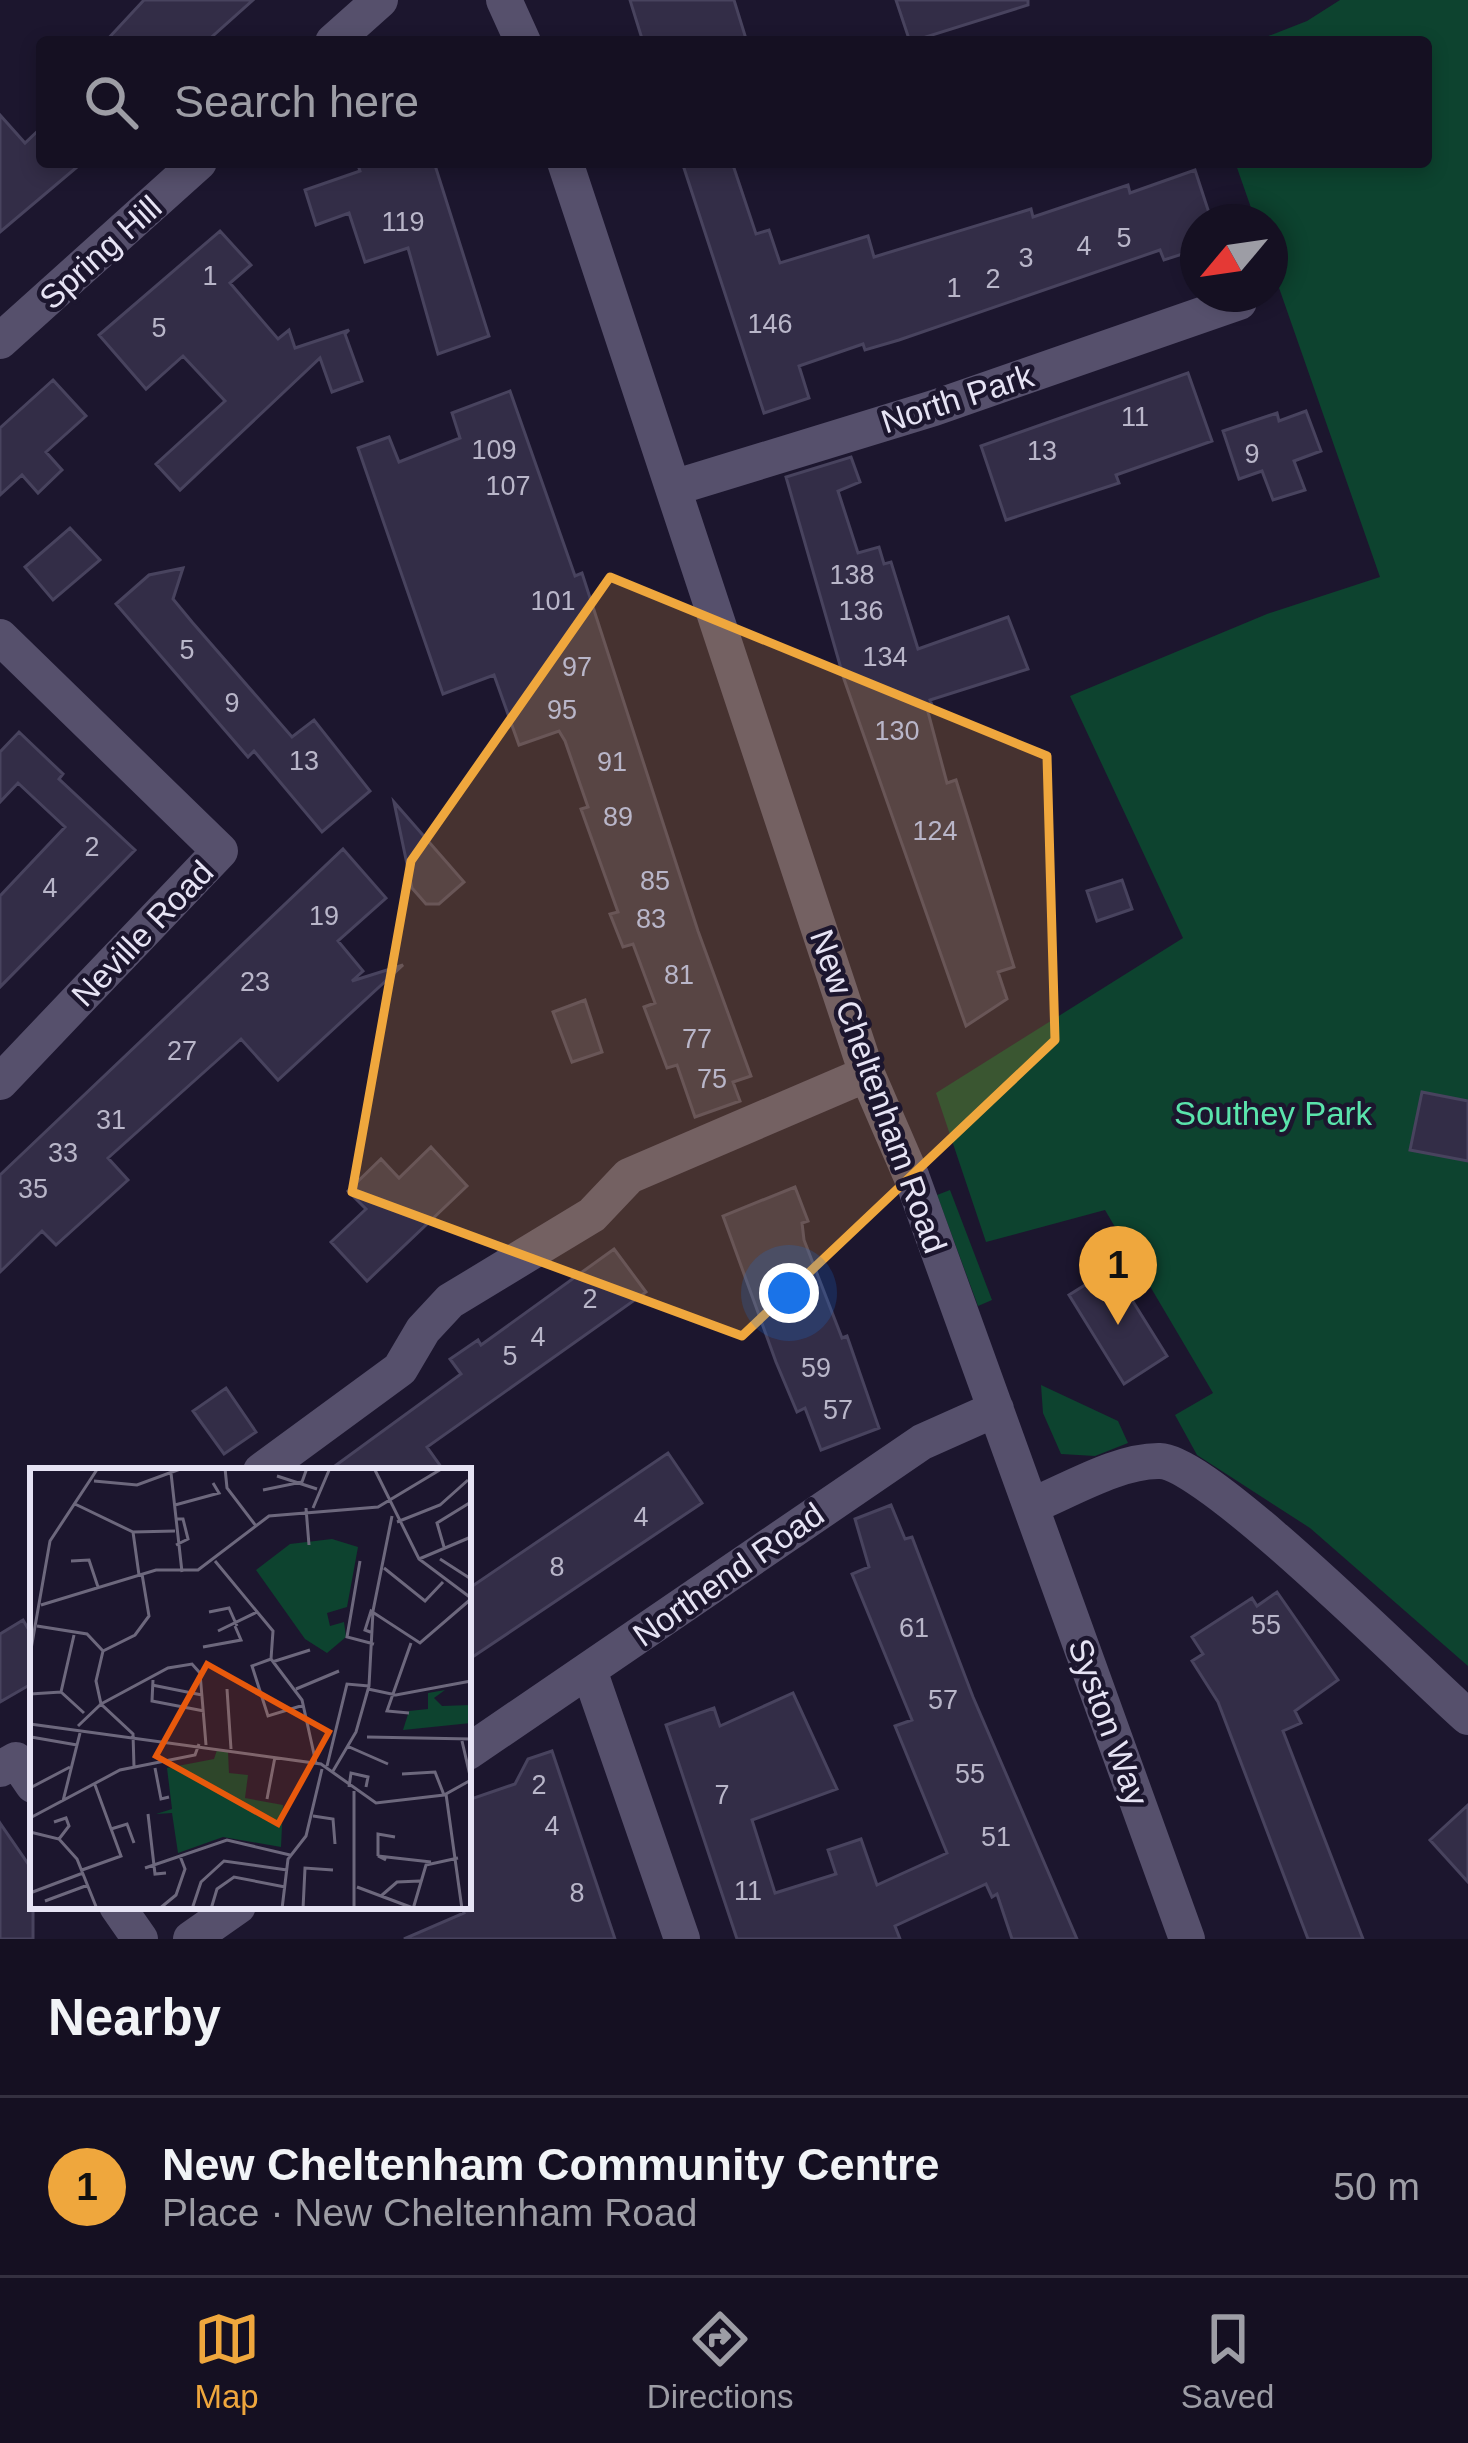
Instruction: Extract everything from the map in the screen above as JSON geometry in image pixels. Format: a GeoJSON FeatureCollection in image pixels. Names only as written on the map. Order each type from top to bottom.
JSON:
{"type":"FeatureCollection","features":[{"type":"Feature","properties":{"kind":"street"},"geometry":{"type":"LineString","coordinates":[[340,36],[380,0]]}},
{"type":"Feature","properties":{"kind":"street"},"geometry":{"type":"LineString","coordinates":[[504,0],[521,36]]}},
{"type":"Feature","properties":{"kind":"street","name":"Spring Hill"},"geometry":{"type":"LineString","coordinates":[[0,341],[193,168]]}},
{"type":"Feature","properties":{"kind":"street","name":"New Cheltenham Road"},"geometry":{"type":"LineString","coordinates":[[567,168],[867,1074],[1030,1506]]}},
{"type":"Feature","properties":{"kind":"street","name":"North Park"},"geometry":{"type":"LineString","coordinates":[[673,488],[934,408],[1210,312]]}},
{"type":"Feature","properties":{"kind":"street","name":"Neville Road"},"geometry":{"type":"LineString","coordinates":[[0,637],[220,851],[0,1082]]}},
{"type":"Feature","properties":{"kind":"street"},"geometry":{"type":"LineString","coordinates":[[265,1468],[400,1369],[423,1330],[450,1301],[592,1215],[629,1176],[867,1074]]}},
{"type":"Feature","properties":{"kind":"street","name":"Northend Road"},"geometry":{"type":"LineString","coordinates":[[471,1750],[922,1442],[996,1409]]}},
{"type":"Feature","properties":{"kind":"street"},"geometry":{"type":"LineString","coordinates":[[1030,1506],[1132,1466],[1163,1461],[1194,1475],[1296,1559],[1468,1717]]}},
{"type":"Feature","properties":{"kind":"street","name":"Syston Way"},"geometry":{"type":"LineString","coordinates":[[1030,1506],[1187,1939]]}},
{"type":"Feature","properties":{"kind":"street"},"geometry":{"type":"LineString","coordinates":[[589,1670],[682,1939]]}},
{"type":"Feature","properties":{"kind":"street"},"geometry":{"type":"LineString","coordinates":[[119,1909],[140,1939]]}},
{"type":"Feature","properties":{"kind":"street"},"geometry":{"type":"LineString","coordinates":[[191,1939],[234,1909]]}},
{"type":"Feature","properties":{"kind":"highlighted area"},"geometry":{"type":"Polygon","coordinates":[[[610,577],[1047,756],[1055,1040],[742,1336],[352,1192],[411,861],[610,577]]]}},
{"type":"Feature","properties":{"kind":"green space","name":"Southey Park"},"geometry":{"type":"Polygon","coordinates":[[[1340,0],[1468,0],[1468,1666],[1310,1528],[1197,1455],[1175,1415],[1213,1393],[1105,1210],[986,1242],[936,1093],[1183,938],[1070,696],[1267,614],[1380,577],[1287,312],[1288,204],[1250,204],[1237,168],[1432,168],[1432,36],[1268,36],[1307,21],[1340,0]]]}},
{"type":"Feature","properties":{"kind":"green space"},"geometry":{"type":"Polygon","coordinates":[[[950,1190],[992,1300],[978,1306],[937,1195],[950,1190]]]}},
{"type":"Feature","properties":{"kind":"green space"},"geometry":{"type":"Polygon","coordinates":[[[1041,1385],[1118,1421],[1128,1443],[1095,1456],[1061,1454],[1043,1413],[1041,1385]]]}},
{"type":"Feature","properties":{"kind":"building"},"geometry":{"type":"Polygon","coordinates":[[[144,0],[253,0],[213,36],[111,36],[144,0]]]}},
{"type":"Feature","properties":{"kind":"building"},"geometry":{"type":"Polygon","coordinates":[[[630,0],[734,0],[745,36],[641,36],[630,0]]]}},
{"type":"Feature","properties":{"kind":"building"},"geometry":{"type":"Polygon","coordinates":[[[896,0],[1028,0],[1028,5],[929,36],[908,36],[896,0]]]}},
{"type":"Feature","properties":{"kind":"building"},"geometry":{"type":"Polygon","coordinates":[[[0,115],[25,143],[36,133],[36,168],[76,168],[0,232],[0,115]]]}},
{"type":"Feature","properties":{"kind":"building"},"geometry":{"type":"Polygon","coordinates":[[[436,168],[489,336],[438,354],[408,248],[365,262],[349,213],[316,225],[305,190],[360,171],[436,168]]]}},
{"type":"Feature","properties":{"kind":"building"},"geometry":{"type":"Polygon","coordinates":[[[684,168],[734,168],[756,234],[769,230],[780,263],[868,236],[874,257],[1031,209],[1033,217],[1128,185],[1130,193],[1195,170],[1206,204],[1180,204],[1180,255],[1164,260],[1160,250],[899,340],[865,350],[863,344],[799,366],[809,398],[764,413],[684,168]]]}},
{"type":"Feature","properties":{"kind":"building"},"geometry":{"type":"Polygon","coordinates":[[[220,231],[251,265],[230,283],[278,339],[289,330],[295,348],[349,330],[345,334],[362,381],[332,392],[320,358],[180,490],[156,464],[225,401],[183,356],[146,389],[99,335],[220,231]]]}},
{"type":"Feature","properties":{"kind":"building"},"geometry":{"type":"Polygon","coordinates":[[[1188,373],[1212,441],[1116,475],[1119,483],[1006,520],[981,446],[1188,373]]]}},
{"type":"Feature","properties":{"kind":"building"},"geometry":{"type":"Polygon","coordinates":[[[53,380],[86,416],[46,452],[62,470],[38,493],[22,475],[0,495],[0,428],[53,380]]]}},
{"type":"Feature","properties":{"kind":"building"},"geometry":{"type":"Polygon","coordinates":[[[510,391],[575,576],[582,573],[698,931],[751,1076],[733,1082],[740,1101],[695,1117],[677,1065],[667,1068],[644,1007],[655,1003],[633,944],[623,947],[610,914],[618,912],[581,809],[588,807],[565,741],[559,731],[519,745],[494,675],[443,694],[358,448],[389,437],[399,462],[460,438],[452,413],[510,391]]]}},
{"type":"Feature","properties":{"kind":"building"},"geometry":{"type":"Polygon","coordinates":[[[1306,411],[1321,451],[1294,461],[1305,490],[1273,500],[1262,471],[1239,479],[1223,431],[1277,413],[1279,421],[1306,411]]]}},
{"type":"Feature","properties":{"kind":"building"},"geometry":{"type":"Polygon","coordinates":[[[851,457],[860,482],[838,491],[858,553],[879,547],[884,564],[891,562],[918,649],[1008,617],[1028,669],[930,700],[934,710],[928,712],[947,783],[956,780],[1014,967],[998,972],[1007,999],[966,1026],[844,679],[786,477],[851,457]]]}},
{"type":"Feature","properties":{"kind":"building"},"geometry":{"type":"Polygon","coordinates":[[[70,528],[100,560],[53,600],[25,567],[70,528]]]}},
{"type":"Feature","properties":{"kind":"building"},"geometry":{"type":"Polygon","coordinates":[[[183,568],[173,599],[192,622],[292,737],[314,720],[370,791],[322,832],[254,751],[248,757],[116,604],[149,575],[183,568]]]}},
{"type":"Feature","properties":{"kind":"building"},"geometry":{"type":"Polygon","coordinates":[[[19,732],[63,774],[59,779],[135,850],[0,987],[0,896],[65,827],[18,783],[0,802],[0,752],[19,732]]]}},
{"type":"Feature","properties":{"kind":"building"},"geometry":{"type":"Polygon","coordinates":[[[394,802],[464,882],[439,904],[426,904],[412,888],[394,802]]]}},
{"type":"Feature","properties":{"kind":"building"},"geometry":{"type":"Polygon","coordinates":[[[343,849],[386,898],[338,941],[363,971],[352,981],[403,965],[278,1080],[241,1039],[108,1158],[128,1180],[56,1245],[42,1231],[0,1272],[0,1175],[343,849]]]}},
{"type":"Feature","properties":{"kind":"building"},"geometry":{"type":"Polygon","coordinates":[[[1122,880],[1132,909],[1097,921],[1087,891],[1122,880]]]}},
{"type":"Feature","properties":{"kind":"building"},"geometry":{"type":"Polygon","coordinates":[[[585,1000],[602,1052],[572,1062],[553,1012],[585,1000]]]}},
{"type":"Feature","properties":{"kind":"building"},"geometry":{"type":"Polygon","coordinates":[[[1422,1092],[1468,1101],[1468,1161],[1410,1150],[1422,1092]]]}},
{"type":"Feature","properties":{"kind":"building"},"geometry":{"type":"Polygon","coordinates":[[[431,1147],[467,1186],[367,1281],[331,1242],[366,1209],[348,1191],[381,1159],[399,1178],[431,1147]]]}},
{"type":"Feature","properties":{"kind":"building"},"geometry":{"type":"Polygon","coordinates":[[[795,1187],[808,1221],[802,1223],[804,1240],[842,1338],[847,1336],[879,1428],[821,1450],[805,1408],[797,1412],[776,1362],[723,1216],[795,1187]]]}},
{"type":"Feature","properties":{"kind":"building"},"geometry":{"type":"Polygon","coordinates":[[[614,1249],[646,1292],[427,1447],[442,1468],[332,1468],[461,1374],[450,1359],[478,1340],[481,1345],[614,1249]]]}},
{"type":"Feature","properties":{"kind":"building"},"geometry":{"type":"Polygon","coordinates":[[[1112,1268],[1167,1356],[1124,1384],[1069,1295],[1112,1268]]]}},
{"type":"Feature","properties":{"kind":"building"},"geometry":{"type":"Polygon","coordinates":[[[226,1388],[256,1432],[224,1454],[193,1411],[226,1388]]]}},
{"type":"Feature","properties":{"kind":"building"},"geometry":{"type":"Polygon","coordinates":[[[668,1453],[702,1503],[471,1658],[471,1587],[668,1453]]]}},
{"type":"Feature","properties":{"kind":"building"},"geometry":{"type":"Polygon","coordinates":[[[891,1505],[905,1539],[912,1537],[973,1697],[1077,1939],[1012,1939],[997,1894],[992,1897],[986,1884],[895,1926],[900,1939],[737,1939],[666,1725],[714,1708],[720,1726],[793,1693],[837,1789],[752,1820],[775,1893],[836,1874],[828,1850],[861,1839],[877,1885],[947,1853],[895,1726],[912,1720],[852,1574],[869,1567],[855,1519],[891,1505]]]}},
{"type":"Feature","properties":{"kind":"building"},"geometry":{"type":"Polygon","coordinates":[[[1277,1592],[1338,1680],[1295,1711],[1301,1723],[1283,1731],[1363,1939],[1308,1939],[1218,1702],[1192,1661],[1203,1654],[1192,1637],[1252,1598],[1257,1606],[1277,1592]]]}},
{"type":"Feature","properties":{"kind":"building"},"geometry":{"type":"Polygon","coordinates":[[[23,1620],[30,1632],[30,1685],[0,1702],[0,1634],[23,1620]]]}},
{"type":"Feature","properties":{"kind":"building"},"geometry":{"type":"Polygon","coordinates":[[[552,1751],[615,1939],[404,1939],[471,1909],[471,1799],[515,1784],[528,1759],[552,1751]]]}},
{"type":"Feature","properties":{"kind":"building"},"geometry":{"type":"Polygon","coordinates":[[[1468,1805],[1468,1882],[1430,1840],[1468,1805]]]}},
{"type":"Feature","properties":{"kind":"building"},"geometry":{"type":"Polygon","coordinates":[[[0,1823],[30,1867],[33,1939],[0,1939],[0,1823]]]}},
{"type":"Feature","properties":{"kind":"place","name":"New Cheltenham Community Centre"},"geometry":{"type":"Point","coordinates":[1118,1325]}}]}
